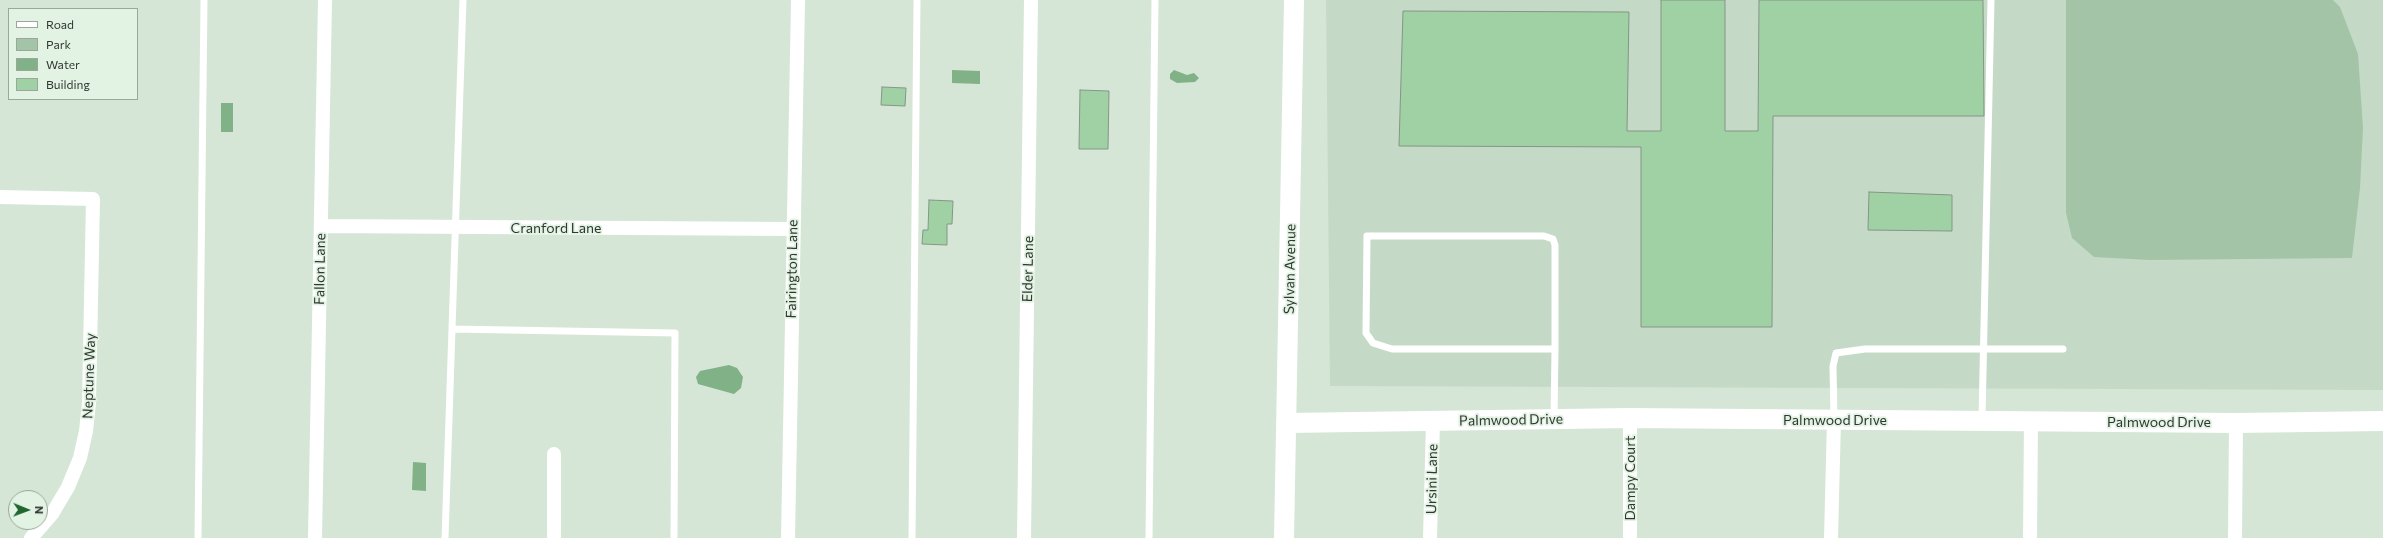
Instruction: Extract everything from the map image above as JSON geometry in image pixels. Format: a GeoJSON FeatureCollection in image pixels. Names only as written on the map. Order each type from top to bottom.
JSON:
{"type":"FeatureCollection","features":[{"type":"Feature","properties":{"kind":"street","name":"Fallon Lane"},"geometry":{"type":"LineString","coordinates":[[315,538],[325,0]]}},
{"type":"Feature","properties":{"kind":"street","name":"Fairington Lane"},"geometry":{"type":"LineString","coordinates":[[788,538],[792,229],[798,0]]}},
{"type":"Feature","properties":{"kind":"street","name":"Elder Lane"},"geometry":{"type":"LineString","coordinates":[[1024,538],[1031,0]]}},
{"type":"Feature","properties":{"kind":"street","name":"Sylvan Avenue"},"geometry":{"type":"LineString","coordinates":[[1284,538],[1294,0]]}},
{"type":"Feature","properties":{"kind":"street","name":"Neptune Way"},"geometry":{"type":"LineString","coordinates":[[0,198],[93,199],[89,403],[86,431],[80,458],[68,487],[52,514],[31,538]]}},
{"type":"Feature","properties":{"kind":"street","name":"Cranford Lane"},"geometry":{"type":"LineString","coordinates":[[321,226],[792,229]]}},
{"type":"Feature","properties":{"kind":"street","name":"Palmwood Drive"},"geometry":{"type":"LineString","coordinates":[[1287,423],[1630,418],[2236,423],[2383,422]]}},
{"type":"Feature","properties":{"kind":"street","name":"Dampy Court"},"geometry":{"type":"LineString","coordinates":[[1630,418],[1630,538]]}},
{"type":"Feature","properties":{"kind":"street"},"geometry":{"type":"LineString","coordinates":[[1831,538],[1834,420]]}},
{"type":"Feature","properties":{"kind":"street","name":"Ursini Lane"},"geometry":{"type":"LineString","coordinates":[[1430,538],[1433,421]]}},
{"type":"Feature","properties":{"kind":"street"},"geometry":{"type":"LineString","coordinates":[[2030,538],[2031,421]]}},
{"type":"Feature","properties":{"kind":"street"},"geometry":{"type":"LineString","coordinates":[[2235,538],[2236,423]]}},
{"type":"Feature","properties":{"kind":"street"},"geometry":{"type":"LineString","coordinates":[[554,454],[554,538]]}},
{"type":"Feature","properties":{"kind":"lane"},"geometry":{"type":"LineString","coordinates":[[198,538],[204,0]]}},
{"type":"Feature","properties":{"kind":"lane"},"geometry":{"type":"LineString","coordinates":[[445,538],[463,0]]}},
{"type":"Feature","properties":{"kind":"lane"},"geometry":{"type":"LineString","coordinates":[[912,538],[917,0]]}},
{"type":"Feature","properties":{"kind":"lane"},"geometry":{"type":"LineString","coordinates":[[1149,538],[1155,0]]}},
{"type":"Feature","properties":{"kind":"lane"},"geometry":{"type":"LineString","coordinates":[[1982,421],[1991,0]]}},
{"type":"Feature","properties":{"kind":"lane"},"geometry":{"type":"LineString","coordinates":[[1554,419],[1555,349],[1555,245],[1553,239],[1544,236],[1367,236],[1366,334],[1373,343],[1392,349],[1555,349]]}},
{"type":"Feature","properties":{"kind":"lane"},"geometry":{"type":"LineString","coordinates":[[452,329],[675,333],[674,538]]}},
{"type":"Feature","properties":{"kind":"lane"},"geometry":{"type":"LineString","coordinates":[[1834,420],[1833,366],[1836,353],[1865,349],[2063,349]]}},
{"type":"Feature","properties":{"kind":"shaded area"},"geometry":{"type":"Polygon","coordinates":[[[1326,0],[2383,0],[2383,390],[1330,386],[1326,0]]]}},
{"type":"Feature","properties":{"kind":"green space"},"geometry":{"type":"Polygon","coordinates":[[[2066,0],[2333,0],[2340,7],[2358,54],[2363,128],[2360,188],[2352,258],[2149,260],[2094,257],[2072,238],[2066,213],[2066,0]]]}},
{"type":"Feature","properties":{"kind":"water"},"geometry":{"type":"Polygon","coordinates":[[[952,70],[980,71],[980,84],[952,83],[952,70]]]}},
{"type":"Feature","properties":{"kind":"water"},"geometry":{"type":"Polygon","coordinates":[[[1174,70],[1187,75],[1194,73],[1199,78],[1195,82],[1177,83],[1170,79],[1170,74],[1174,70]]]}},
{"type":"Feature","properties":{"kind":"water"},"geometry":{"type":"Polygon","coordinates":[[[221,103],[233,103],[233,132],[221,132],[221,103]]]}},
{"type":"Feature","properties":{"kind":"water"},"geometry":{"type":"Polygon","coordinates":[[[729,365],[737,368],[743,377],[741,388],[734,394],[698,384],[696,377],[700,371],[729,365]]]}},
{"type":"Feature","properties":{"kind":"water"},"geometry":{"type":"Polygon","coordinates":[[[413,462],[426,463],[426,491],[412,490],[413,462]]]}},
{"type":"Feature","properties":{"kind":"building"},"geometry":{"type":"Polygon","coordinates":[[[1661,0],[1725,0],[1725,131],[1758,131],[1759,0],[1983,0],[1984,116],[1773,116],[1772,327],[1641,327],[1641,147],[1399,146],[1403,11],[1629,12],[1627,131],[1661,131],[1661,0]]]}},
{"type":"Feature","properties":{"kind":"building"},"geometry":{"type":"Polygon","coordinates":[[[882,87],[906,88],[905,106],[881,105],[882,87]]]}},
{"type":"Feature","properties":{"kind":"building"},"geometry":{"type":"Polygon","coordinates":[[[1080,90],[1109,91],[1108,149],[1079,149],[1080,90]]]}},
{"type":"Feature","properties":{"kind":"building"},"geometry":{"type":"Polygon","coordinates":[[[1869,192],[1952,195],[1952,231],[1868,230],[1869,192]]]}},
{"type":"Feature","properties":{"kind":"building"},"geometry":{"type":"Polygon","coordinates":[[[929,200],[953,201],[952,224],[947,224],[947,245],[922,244],[923,230],[928,230],[929,200]]]}}]}
